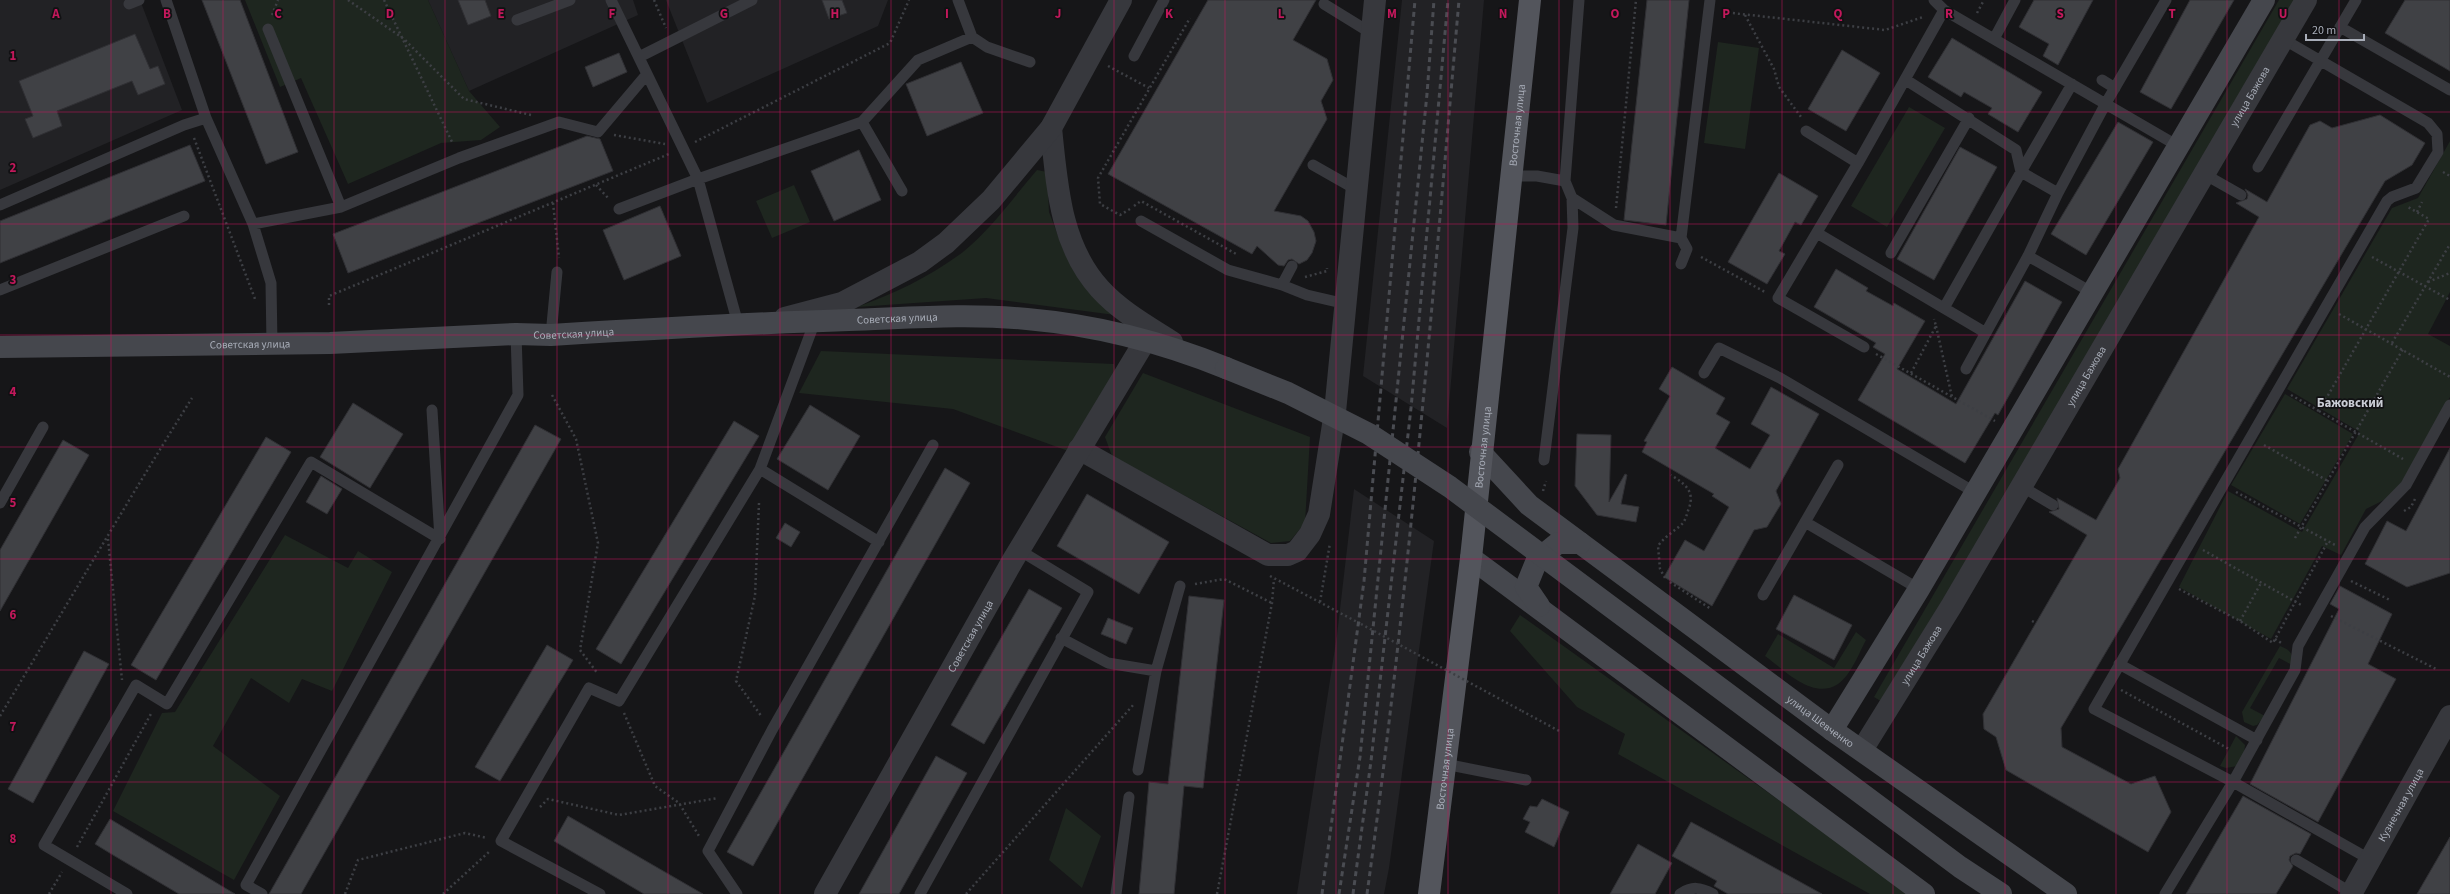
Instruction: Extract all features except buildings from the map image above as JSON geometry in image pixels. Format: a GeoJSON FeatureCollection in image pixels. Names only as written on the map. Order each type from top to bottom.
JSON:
{"type":"FeatureCollection","features":[{"type":"Feature","properties":{"kind":"main road","name":"Восточная улица"},"geometry":{"type":"LineString","coordinates":[[1428,894],[1470,558],[1480,452],[1512,176],[1530,0]]}},
{"type":"Feature","properties":{"kind":"main road"},"geometry":{"type":"LineString","coordinates":[[1832,730],[1976,493],[2264,0]]}},
{"type":"Feature","properties":{"kind":"main road","name":"Советская улица"},"geometry":{"type":"LineString","coordinates":[[0,348],[272,344],[516,334],[551,335],[766,322],[948,317],[1026,319],[1106,330],[1188,352],[1288,393],[1369,434],[1450,487],[1954,863],[2000,894]]}},
{"type":"Feature","properties":{"kind":"main road","name":"улица Шевченко"},"geometry":{"type":"LineString","coordinates":[[1480,452],[1529,505],[1832,730],[2066,894]]}},
{"type":"Feature","properties":{"kind":"main road"},"geometry":{"type":"LineString","coordinates":[[1543,612],[1526,587],[1536,560],[1558,543],[1580,543]]}},
{"type":"Feature","properties":{"kind":"main road"},"geometry":{"type":"LineString","coordinates":[[1470,558],[1924,894]]}},
{"type":"Feature","properties":{"kind":"street"},"geometry":{"type":"LineString","coordinates":[[766,322],[842,303],[920,262],[946,243],[991,200],[1051,128],[1121,0]]}},
{"type":"Feature","properties":{"kind":"street"},"geometry":{"type":"LineString","coordinates":[[1079,449],[1268,556],[1288,555],[1297,551],[1310,534],[1319,514],[1335,412],[1375,0]]}},
{"type":"Feature","properties":{"kind":"street","name":"улица Бажова"},"geometry":{"type":"LineString","coordinates":[[1862,750],[1952,605],[2306,0]]}},
{"type":"Feature","properties":{"kind":"street"},"geometry":{"type":"LineString","coordinates":[[1051,128],[1057,183],[1064,223],[1078,259],[1100,289],[1129,315],[1188,352]]}},
{"type":"Feature","properties":{"kind":"street","name":"Советская улица"},"geometry":{"type":"LineString","coordinates":[[825,894],[1019,550],[1146,341]]}},
{"type":"Feature","properties":{"kind":"street","name":"Кузнечная улица"},"geometry":{"type":"LineString","coordinates":[[2352,893],[2449,722]]}},
{"type":"Feature","properties":{"kind":"lane"},"geometry":{"type":"LineString","coordinates":[[166,0],[206,118],[253,224],[271,283],[272,344]]}},
{"type":"Feature","properties":{"kind":"lane"},"geometry":{"type":"LineString","coordinates":[[517,20],[570,0]]}},
{"type":"Feature","properties":{"kind":"lane"},"geometry":{"type":"LineString","coordinates":[[611,0],[684,147],[698,179],[738,324]]}},
{"type":"Feature","properties":{"kind":"lane"},"geometry":{"type":"LineString","coordinates":[[639,57],[752,0]]}},
{"type":"Feature","properties":{"kind":"lane"},"geometry":{"type":"LineString","coordinates":[[958,0],[972,37],[987,47],[1030,62]]}},
{"type":"Feature","properties":{"kind":"lane"},"geometry":{"type":"LineString","coordinates":[[1544,460],[1573,228],[1572,198],[1565,181],[1579,0]]}},
{"type":"Feature","properties":{"kind":"lane"},"geometry":{"type":"LineString","coordinates":[[1934,0],[1944,10],[2178,146]]}},
{"type":"Feature","properties":{"kind":"lane"},"geometry":{"type":"LineString","coordinates":[[1994,39],[2015,0]]}},
{"type":"Feature","properties":{"kind":"lane"},"geometry":{"type":"LineString","coordinates":[[1966,369],[2028,256],[2058,193],[2106,103],[2166,0]]}},
{"type":"Feature","properties":{"kind":"lane"},"geometry":{"type":"LineString","coordinates":[[2258,167],[2356,0]]}},
{"type":"Feature","properties":{"kind":"lane"},"geometry":{"type":"LineString","coordinates":[[1134,56],[1160,1]]}},
{"type":"Feature","properties":{"kind":"lane"},"geometry":{"type":"LineString","coordinates":[[1324,4],[1372,33]]}},
{"type":"Feature","properties":{"kind":"lane"},"geometry":{"type":"LineString","coordinates":[[1681,264],[1687,250],[1681,238],[1709,5]]}},
{"type":"Feature","properties":{"kind":"lane"},"geometry":{"type":"LineString","coordinates":[[1864,347],[1778,298],[1906,80],[1944,10]]}},
{"type":"Feature","properties":{"kind":"lane"},"geometry":{"type":"LineString","coordinates":[[2340,27],[2450,90]]}},
{"type":"Feature","properties":{"kind":"lane"},"geometry":{"type":"LineString","coordinates":[[268,28],[341,207]]}},
{"type":"Feature","properties":{"kind":"lane"},"geometry":{"type":"LineString","coordinates":[[618,209],[698,179],[862,122],[918,60],[972,37]]}},
{"type":"Feature","properties":{"kind":"lane"},"geometry":{"type":"LineString","coordinates":[[2283,39],[2428,123],[2437,134],[2438,152],[2420,184],[2416,188],[2392,197],[2359,250],[2094,709],[2233,782],[2371,860]]}},
{"type":"Feature","properties":{"kind":"lane"},"geometry":{"type":"LineString","coordinates":[[253,224],[341,207],[459,158],[559,122],[598,132],[647,74]]}},
{"type":"Feature","properties":{"kind":"lane"},"geometry":{"type":"LineString","coordinates":[[1906,80],[1969,118],[2016,150],[2021,172],[2058,193]]}},
{"type":"Feature","properties":{"kind":"lane"},"geometry":{"type":"LineString","coordinates":[[2102,80],[2115,88]]}},
{"type":"Feature","properties":{"kind":"lane"},"geometry":{"type":"LineString","coordinates":[[1944,308],[2072,84]]}},
{"type":"Feature","properties":{"kind":"lane"},"geometry":{"type":"LineString","coordinates":[[0,205],[184,125],[206,118]]}},
{"type":"Feature","properties":{"kind":"lane"},"geometry":{"type":"LineString","coordinates":[[1891,253],[1969,118]]}},
{"type":"Feature","properties":{"kind":"lane"},"geometry":{"type":"LineString","coordinates":[[862,122],[902,191]]}},
{"type":"Feature","properties":{"kind":"lane"},"geometry":{"type":"LineString","coordinates":[[1809,133],[1858,163]]}},
{"type":"Feature","properties":{"kind":"lane"},"geometry":{"type":"LineString","coordinates":[[1313,165],[1356,190]]}},
{"type":"Feature","properties":{"kind":"lane"},"geometry":{"type":"LineString","coordinates":[[2204,174],[2241,195]]}},
{"type":"Feature","properties":{"kind":"lane"},"geometry":{"type":"LineString","coordinates":[[1512,176],[1537,176],[1565,181]]}},
{"type":"Feature","properties":{"kind":"lane"},"geometry":{"type":"LineString","coordinates":[[1572,198],[1614,225],[1681,238]]}},
{"type":"Feature","properties":{"kind":"lane"},"geometry":{"type":"LineString","coordinates":[[0,290],[184,216]]}},
{"type":"Feature","properties":{"kind":"lane"},"geometry":{"type":"LineString","coordinates":[[1141,221],[1228,270],[1282,285],[1307,295],[1346,304]]}},
{"type":"Feature","properties":{"kind":"lane"},"geometry":{"type":"LineString","coordinates":[[1817,233],[1986,333]]}},
{"type":"Feature","properties":{"kind":"lane"},"geometry":{"type":"LineString","coordinates":[[2028,256],[2093,293]]}},
{"type":"Feature","properties":{"kind":"lane"},"geometry":{"type":"LineString","coordinates":[[1282,285],[1290,270]]}},
{"type":"Feature","properties":{"kind":"lane"},"geometry":{"type":"LineString","coordinates":[[551,335],[557,272]]}},
{"type":"Feature","properties":{"kind":"lane"},"geometry":{"type":"LineString","coordinates":[[600,894],[501,841],[589,688],[619,700],[760,469],[815,321]]}},
{"type":"Feature","properties":{"kind":"lane"},"geometry":{"type":"LineString","coordinates":[[262,894],[246,885],[440,539],[518,395],[516,334]]}},
{"type":"Feature","properties":{"kind":"lane"},"geometry":{"type":"LineString","coordinates":[[1704,373],[1719,348],[1786,381],[1976,493]]}},
{"type":"Feature","properties":{"kind":"lane"},"geometry":{"type":"LineString","coordinates":[[2165,894],[2257,740],[2295,670],[2298,646],[2365,527],[2406,485],[2450,405]]}},
{"type":"Feature","properties":{"kind":"lane"},"geometry":{"type":"LineString","coordinates":[[432,410],[440,539]]}},
{"type":"Feature","properties":{"kind":"lane"},"geometry":{"type":"LineString","coordinates":[[0,503],[43,427]]}},
{"type":"Feature","properties":{"kind":"lane"},"geometry":{"type":"LineString","coordinates":[[737,894],[708,851],[739,795],[772,730],[879,542],[932,445]]}},
{"type":"Feature","properties":{"kind":"lane"},"geometry":{"type":"LineString","coordinates":[[127,894],[44,845],[136,685],[167,704],[311,462],[440,539]]}},
{"type":"Feature","properties":{"kind":"lane"},"geometry":{"type":"LineString","coordinates":[[1762,595],[1838,465]]}},
{"type":"Feature","properties":{"kind":"lane"},"geometry":{"type":"LineString","coordinates":[[760,469],[879,542]]}},
{"type":"Feature","properties":{"kind":"lane"},"geometry":{"type":"LineString","coordinates":[[2021,486],[2053,505]]}},
{"type":"Feature","properties":{"kind":"lane"},"geometry":{"type":"LineString","coordinates":[[1805,522],[1919,589]]}},
{"type":"Feature","properties":{"kind":"lane"},"geometry":{"type":"LineString","coordinates":[[920,894],[1088,592],[1019,550]]}},
{"type":"Feature","properties":{"kind":"lane"},"geometry":{"type":"LineString","coordinates":[[1138,770],[1155,676],[1180,586]]}},
{"type":"Feature","properties":{"kind":"lane"},"geometry":{"type":"LineString","coordinates":[[1062,638],[1108,663],[1155,676]]}},
{"type":"Feature","properties":{"kind":"lane"},"geometry":{"type":"LineString","coordinates":[[2119,664],[2257,740]]}},
{"type":"Feature","properties":{"kind":"lane"},"geometry":{"type":"LineString","coordinates":[[1445,764],[1526,780]]}},
{"type":"Feature","properties":{"kind":"lane"},"geometry":{"type":"LineString","coordinates":[[1116,894],[1128,797]]}},
{"type":"Feature","properties":{"kind":"lane"},"geometry":{"type":"LineString","coordinates":[[2296,860],[2352,893]]}},
{"type":"Feature","properties":{"kind":"lane"},"geometry":{"type":"LineString","coordinates":[[1680,894],[1688,888],[1701,888],[1713,894]]}},
{"type":"Feature","properties":{"kind":"path"},"geometry":{"type":"LineString","coordinates":[[348,0],[404,39],[464,99],[559,122]]}},
{"type":"Feature","properties":{"kind":"path"},"geometry":{"type":"LineString","coordinates":[[384,0],[404,39],[459,158]]}},
{"type":"Feature","properties":{"kind":"path"},"geometry":{"type":"LineString","coordinates":[[654,0],[671,42]]}},
{"type":"Feature","properties":{"kind":"path"},"geometry":{"type":"LineString","coordinates":[[329,305],[329,296],[684,147],[890,42],[909,0]]}},
{"type":"Feature","properties":{"kind":"path"},"geometry":{"type":"LineString","coordinates":[[1614,225],[1636,0]]}},
{"type":"Feature","properties":{"kind":"path"},"geometry":{"type":"LineString","coordinates":[[1974,18],[1984,0]]}},
{"type":"Feature","properties":{"kind":"path"},"geometry":{"type":"LineString","coordinates":[[1709,5],[1745,15],[1885,30],[1944,10]]}},
{"type":"Feature","properties":{"kind":"path"},"geometry":{"type":"LineString","coordinates":[[1745,15],[1774,69],[1779,87],[1809,133]]}},
{"type":"Feature","properties":{"kind":"path"},"geometry":{"type":"LineString","coordinates":[[1190,18],[1098,178],[1100,204],[1120,215],[1141,201],[1242,258]]}},
{"type":"Feature","properties":{"kind":"path"},"geometry":{"type":"LineString","coordinates":[[1103,63],[1149,88]]}},
{"type":"Feature","properties":{"kind":"path"},"geometry":{"type":"LineString","coordinates":[[598,132],[684,147]]}},
{"type":"Feature","properties":{"kind":"path"},"geometry":{"type":"LineString","coordinates":[[192,134],[258,306]]}},
{"type":"Feature","properties":{"kind":"path"},"geometry":{"type":"LineString","coordinates":[[596,185],[618,209]]}},
{"type":"Feature","properties":{"kind":"path"},"geometry":{"type":"LineString","coordinates":[[2319,410],[2429,219],[2392,197]]}},
{"type":"Feature","properties":{"kind":"path"},"geometry":{"type":"LineString","coordinates":[[553,203],[560,254],[557,272]]}},
{"type":"Feature","properties":{"kind":"path"},"geometry":{"type":"LineString","coordinates":[[2392,343],[2450,244]]}},
{"type":"Feature","properties":{"kind":"path"},"geometry":{"type":"LineString","coordinates":[[1687,250],[1778,298]]}},
{"type":"Feature","properties":{"kind":"path"},"geometry":{"type":"LineString","coordinates":[[2359,250],[2450,300]]}},
{"type":"Feature","properties":{"kind":"path"},"geometry":{"type":"LineString","coordinates":[[1290,270],[1303,278],[1327,271],[1328,264]]}},
{"type":"Feature","properties":{"kind":"path"},"geometry":{"type":"LineString","coordinates":[[2427,282],[2450,273]]}},
{"type":"Feature","properties":{"kind":"path"},"geometry":{"type":"LineString","coordinates":[[1930,299],[1952,397]]}},
{"type":"Feature","properties":{"kind":"path"},"geometry":{"type":"LineString","coordinates":[[2326,307],[2366,328],[2450,377]]}},
{"type":"Feature","properties":{"kind":"path"},"geometry":{"type":"LineString","coordinates":[[1911,373],[1936,326]]}},
{"type":"Feature","properties":{"kind":"path"},"geometry":{"type":"LineString","coordinates":[[1864,347],[1996,422]]}},
{"type":"Feature","properties":{"kind":"path"},"geometry":{"type":"LineString","coordinates":[[2295,538],[2403,349]]}},
{"type":"Feature","properties":{"kind":"path"},"geometry":{"type":"LineString","coordinates":[[2280,388],[2416,467]]}},
{"type":"Feature","properties":{"kind":"path"},"geometry":{"type":"LineString","coordinates":[[552,395],[576,439],[598,543],[580,650],[599,676]]}},
{"type":"Feature","properties":{"kind":"path"},"geometry":{"type":"LineString","coordinates":[[0,716],[108,539],[125,503],[192,398]]}},
{"type":"Feature","properties":{"kind":"path"},"geometry":{"type":"LineString","coordinates":[[2251,437],[2328,481]]}},
{"type":"Feature","properties":{"kind":"path"},"geometry":{"type":"LineString","coordinates":[[1671,475],[1685,484],[1691,491],[1692,500],[1684,522],[1672,531],[1658,546],[1660,569],[1663,577],[1711,609]]}},
{"type":"Feature","properties":{"kind":"path"},"geometry":{"type":"LineString","coordinates":[[2223,485],[2320,537]]}},
{"type":"Feature","properties":{"kind":"path"},"geometry":{"type":"LineString","coordinates":[[2398,514],[2411,507],[2418,494]]}},
{"type":"Feature","properties":{"kind":"path"},"geometry":{"type":"LineString","coordinates":[[759,501],[755,596],[736,681],[772,730]]}},
{"type":"Feature","properties":{"kind":"path"},"geometry":{"type":"LineString","coordinates":[[108,539],[122,680],[136,685]]}},
{"type":"Feature","properties":{"kind":"path"},"geometry":{"type":"LineString","coordinates":[[2167,583],[2240,622],[2273,643],[2328,541]]}},
{"type":"Feature","properties":{"kind":"path"},"geometry":{"type":"LineString","coordinates":[[2190,543],[2317,613],[2325,617],[2330,615],[2371,634],[2438,670]]}},
{"type":"Feature","properties":{"kind":"path"},"geometry":{"type":"LineString","coordinates":[[2352,573],[2348,580],[2390,600]]}},
{"type":"Feature","properties":{"kind":"path"},"geometry":{"type":"LineString","coordinates":[[1180,586],[1224,579],[1272,603]]}},
{"type":"Feature","properties":{"kind":"path"},"geometry":{"type":"LineString","coordinates":[[1217,894],[1272,603],[1274,579]]}},
{"type":"Feature","properties":{"kind":"path"},"geometry":{"type":"LineString","coordinates":[[2240,622],[2261,583]]}},
{"type":"Feature","properties":{"kind":"path"},"geometry":{"type":"LineString","coordinates":[[1324,604],[1561,732]]}},
{"type":"Feature","properties":{"kind":"path"},"geometry":{"type":"LineString","coordinates":[[2032,621],[2036,623]]}},
{"type":"Feature","properties":{"kind":"path"},"geometry":{"type":"LineString","coordinates":[[966,894],[1155,676]]}},
{"type":"Feature","properties":{"kind":"path"},"geometry":{"type":"LineString","coordinates":[[2120,690],[2229,749]]}},
{"type":"Feature","properties":{"kind":"path"},"geometry":{"type":"LineString","coordinates":[[49,894],[159,699]]}},
{"type":"Feature","properties":{"kind":"path"},"geometry":{"type":"LineString","coordinates":[[619,700],[655,786],[679,803],[708,851]]}},
{"type":"Feature","properties":{"kind":"path"},"geometry":{"type":"LineString","coordinates":[[536,810],[548,799],[619,815],[679,803],[739,795]]}},
{"type":"Feature","properties":{"kind":"path"},"geometry":{"type":"LineString","coordinates":[[345,894],[358,860],[465,833],[501,841]]}},
{"type":"Feature","properties":{"kind":"path"},"geometry":{"type":"LineString","coordinates":[[443,894],[501,841]]}},
{"type":"Feature","properties":{"kind":"shaded area"},"geometry":{"type":"Polygon","coordinates":[[[0,0],[140,0],[182,110],[0,190],[0,0]]]}},
{"type":"Feature","properties":{"kind":"shaded area"},"geometry":{"type":"Polygon","coordinates":[[[245,0],[428,0],[469,91],[500,127],[481,140],[441,143],[348,184],[301,78],[280,87],[245,0]]]}},
{"type":"Feature","properties":{"kind":"shaded area"},"geometry":{"type":"Polygon","coordinates":[[[428,0],[633,0],[638,15],[469,91],[428,0]]]}},
{"type":"Feature","properties":{"kind":"shaded area"},"geometry":{"type":"Polygon","coordinates":[[[666,0],[888,0],[878,26],[707,103],[666,0]]]}},
{"type":"Feature","properties":{"kind":"shaded area"},"geometry":{"type":"Polygon","coordinates":[[[1402,0],[1484,0],[1447,428],[1363,376],[1402,0]]]}},
{"type":"Feature","properties":{"kind":"shaded area"},"geometry":{"type":"Polygon","coordinates":[[[2279,0],[2296,0],[1884,703],[1874,697],[2279,0]]]}},
{"type":"Feature","properties":{"kind":"shaded area"},"geometry":{"type":"Polygon","coordinates":[[[1718,42],[1759,48],[1745,149],[1704,143],[1718,42]]]}},
{"type":"Feature","properties":{"kind":"shaded area"},"geometry":{"type":"Polygon","coordinates":[[[1909,107],[1945,128],[1887,227],[1851,206],[1909,107]]]}},
{"type":"Feature","properties":{"kind":"shaded area"},"geometry":{"type":"Polygon","coordinates":[[[2450,141],[2450,292],[2428,334],[2450,346],[2450,397],[2396,494],[2366,509],[2341,555],[2322,546],[2271,639],[2179,587],[2228,491],[2302,532],[2360,432],[2287,389],[2392,208],[2418,198],[2450,141]]]}},
{"type":"Feature","properties":{"kind":"shaded area"},"geometry":{"type":"Polygon","coordinates":[[[1037,170],[1047,172],[1049,212],[1065,254],[1115,315],[986,298],[857,307],[912,284],[951,261],[963,252],[983,233],[1037,170]]]}},
{"type":"Feature","properties":{"kind":"shaded area"},"geometry":{"type":"Polygon","coordinates":[[[794,185],[810,222],[772,238],[756,201],[794,185]]]}},
{"type":"Feature","properties":{"kind":"shaded area"},"geometry":{"type":"Polygon","coordinates":[[[821,351],[1114,364],[1117,378],[1071,452],[953,409],[799,393],[821,351]]]}},
{"type":"Feature","properties":{"kind":"shaded area"},"geometry":{"type":"Polygon","coordinates":[[[1143,373],[1310,437],[1305,523],[1290,541],[1271,543],[1112,456],[1105,437],[1143,373]]]}},
{"type":"Feature","properties":{"kind":"shaded area"},"geometry":{"type":"Polygon","coordinates":[[[2285,394],[2353,434],[2300,524],[2231,485],[2285,394]]]}},
{"type":"Feature","properties":{"kind":"shaded area"},"geometry":{"type":"Polygon","coordinates":[[[1354,489],[1434,541],[1389,868],[1384,894],[1297,894],[1337,635],[1354,489]]]}},
{"type":"Feature","properties":{"kind":"shaded area"},"geometry":{"type":"Polygon","coordinates":[[[285,535],[348,568],[358,551],[392,572],[332,691],[302,679],[289,703],[251,678],[213,746],[280,796],[234,880],[113,811],[162,713],[175,712],[285,535]]]}},
{"type":"Feature","properties":{"kind":"shaded area"},"geometry":{"type":"Polygon","coordinates":[[[1520,615],[1910,894],[1870,894],[1618,754],[1625,734],[1577,707],[1510,631],[1520,615]]]}},
{"type":"Feature","properties":{"kind":"shaded area"},"geometry":{"type":"Polygon","coordinates":[[[1856,632],[1866,640],[1854,664],[1843,680],[1828,688],[1819,689],[1799,681],[1765,656],[1778,634],[1834,668],[1856,632]]]}},
{"type":"Feature","properties":{"kind":"shaded area"},"geometry":{"type":"Polygon","coordinates":[[[2280,646],[2287,649],[2291,653],[2293,658],[2292,665],[2279,658],[2250,708],[2265,716],[2257,725],[2253,726],[2244,722],[2242,712],[2280,646]]]}},
{"type":"Feature","properties":{"kind":"shaded area"},"geometry":{"type":"Polygon","coordinates":[[[2236,736],[2245,745],[2244,755],[2237,766],[2226,768],[2220,766],[2236,736]]]}},
{"type":"Feature","properties":{"kind":"shaded area"},"geometry":{"type":"Polygon","coordinates":[[[1066,808],[1101,836],[1082,888],[1049,860],[1066,808]]]}},
{"type":"Feature","properties":{"kind":"railway"},"geometry":{"type":"LineString","coordinates":[[1322,894],[1364,581],[1415,0]]}},
{"type":"Feature","properties":{"kind":"railway"},"geometry":{"type":"LineString","coordinates":[[1339,894],[1360,757],[1427,94],[1434,0]]}},
{"type":"Feature","properties":{"kind":"railway"},"geometry":{"type":"LineString","coordinates":[[1353,894],[1371,761],[1411,408],[1448,0]]}},
{"type":"Feature","properties":{"kind":"railway"},"geometry":{"type":"LineString","coordinates":[[1367,894],[1382,783],[1419,447],[1459,0]]}},
{"type":"Feature","properties":{"kind":"district","name":"Бажовский"},"geometry":{"type":"Point","coordinates":[2350,403]}}]}
